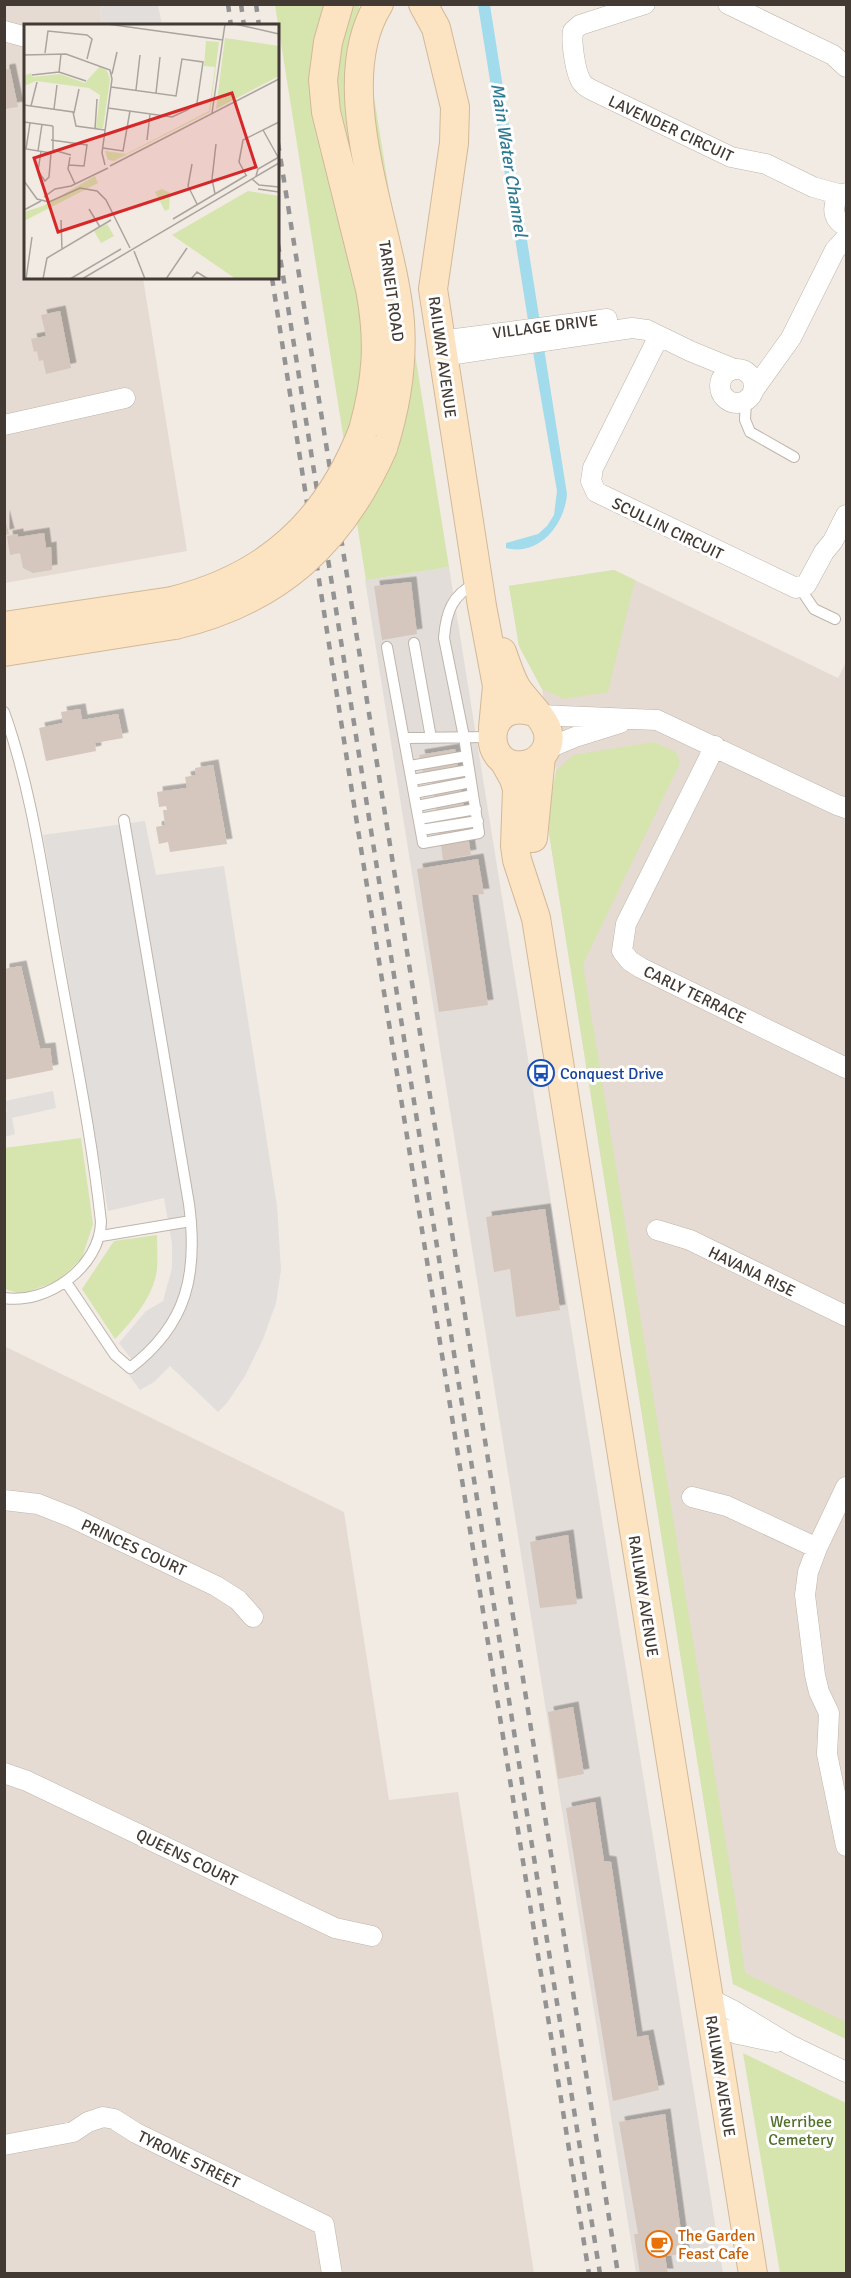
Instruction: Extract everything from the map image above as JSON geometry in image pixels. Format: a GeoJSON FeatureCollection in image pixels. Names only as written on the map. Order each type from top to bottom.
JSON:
{"type":"FeatureCollection","features":[{"type":"Feature","properties":{"kind":"street","name":"TARNEIT ROAD"},"geometry":{"type":"LineString","coordinates":[[4,626],[225,609],[261,593],[312,556],[351,510],[369,481],[377,340],[375,316],[326,112],[323,80],[328,42],[339,4]]}},
{"type":"Feature","properties":{"kind":"street","name":"TARNEIT ROAD"},"geometry":{"type":"LineString","coordinates":[[373,439],[393,416],[398,385],[400,321],[362,136],[358,82],[368,26],[379,4]]}},
{"type":"Feature","properties":{"kind":"street","name":"RAILWAY AVENUE"},"geometry":{"type":"LineString","coordinates":[[423,4],[436,28],[455,107],[454,144],[433,289],[480,594],[497,686],[488,741],[514,779],[517,789],[515,827],[517,860],[536,918]]}},
{"type":"Feature","properties":{"kind":"street","name":"LAVENDER CIRCUIT"},"geometry":{"type":"LineString","coordinates":[[645,4],[580,26],[573,31],[573,48],[579,78],[587,87],[731,157],[766,164],[842,201]]}},
{"type":"Feature","properties":{"kind":"street"},"geometry":{"type":"LineString","coordinates":[[728,4],[833,55],[846,67]]}},
{"type":"Feature","properties":{"kind":"street"},"geometry":{"type":"LineString","coordinates":[[4,31],[24,37]]}},
{"type":"Feature","properties":{"kind":"street"},"geometry":{"type":"LineString","coordinates":[[778,358],[733,374],[722,393],[726,398],[735,402],[749,395],[778,358],[791,338],[841,244],[842,201]]}},
{"type":"Feature","properties":{"kind":"street","name":"VILLAGE DRIVE"},"geometry":{"type":"LineString","coordinates":[[441,348],[632,328],[653,333],[690,351],[710,370],[733,374]]}},
{"type":"Feature","properties":{"kind":"street","name":"SCULLIN CIRCUIT"},"geometry":{"type":"LineString","coordinates":[[653,333],[593,468],[591,481],[593,488],[611,500],[789,586],[800,588]]}},
{"type":"Feature","properties":{"kind":"street"},"geometry":{"type":"LineString","coordinates":[[733,374],[751,376],[754,386],[749,395]]}},
{"type":"Feature","properties":{"kind":"street"},"geometry":{"type":"LineString","coordinates":[[4,425],[125,398]]}},
{"type":"Feature","properties":{"kind":"street"},"geometry":{"type":"LineString","coordinates":[[800,588],[806,585],[824,552],[833,541],[846,514]]}},
{"type":"Feature","properties":{"kind":"street","name":"RAILWAY AVENUE"},"geometry":{"type":"LineString","coordinates":[[480,594],[516,686],[536,713]]}},
{"type":"Feature","properties":{"kind":"street","name":"TARNEIT ROAD"},"geometry":{"type":"LineString","coordinates":[[4,652],[174,613]]}},
{"type":"Feature","properties":{"kind":"street"},"geometry":{"type":"LineString","coordinates":[[637,718],[575,737],[544,753],[535,762],[519,766],[488,741],[498,719],[514,709],[536,713],[637,718],[665,723],[843,809]]}},
{"type":"Feature","properties":{"kind":"street"},"geometry":{"type":"LineString","coordinates":[[536,713],[546,725],[548,733],[544,753]]}},
{"type":"Feature","properties":{"kind":"street","name":"CARLY TERRACE"},"geometry":{"type":"LineString","coordinates":[[715,746],[626,924],[622,951],[641,969],[846,1068]]}},
{"type":"Feature","properties":{"kind":"street","name":"RAILWAY AVENUE"},"geometry":{"type":"LineString","coordinates":[[544,753],[534,823],[536,918],[753,2274]]}},
{"type":"Feature","properties":{"kind":"street","name":"HAVANA RISE"},"geometry":{"type":"LineString","coordinates":[[657,1230],[690,1240],[846,1316]]}},
{"type":"Feature","properties":{"kind":"street"},"geometry":{"type":"LineString","coordinates":[[846,1487],[817,1548],[808,1572],[805,1595],[819,1692],[838,1712],[827,1754],[846,1846]]}},
{"type":"Feature","properties":{"kind":"street"},"geometry":{"type":"LineString","coordinates":[[693,1497],[727,1506],[817,1548]]}},
{"type":"Feature","properties":{"kind":"street","name":"PRINCES COURT"},"geometry":{"type":"LineString","coordinates":[[4,1500],[38,1504],[71,1517],[216,1586],[238,1600],[253,1617]]}},
{"type":"Feature","properties":{"kind":"street","name":"QUEENS COURT"},"geometry":{"type":"LineString","coordinates":[[4,1773],[38,1786],[335,1928],[372,1936]]}},
{"type":"Feature","properties":{"kind":"street"},"geometry":{"type":"LineString","coordinates":[[710,2012],[734,2011],[790,2045],[846,2072]]}},
{"type":"Feature","properties":{"kind":"street"},"geometry":{"type":"LineString","coordinates":[[710,2012],[738,2034],[790,2045]]}},
{"type":"Feature","properties":{"kind":"street","name":"TYRONE STREET"},"geometry":{"type":"LineString","coordinates":[[4,2145],[72,2132],[88,2122],[103,2117],[114,2120],[136,2133],[324,2224],[332,2274]]}},
{"type":"Feature","properties":{"kind":"lane"},"geometry":{"type":"LineString","coordinates":[[749,395],[745,420],[750,432],[794,457]]}},
{"type":"Feature","properties":{"kind":"lane"},"geometry":{"type":"LineString","coordinates":[[800,588],[814,609],[835,619]]}},
{"type":"Feature","properties":{"kind":"lane"},"geometry":{"type":"LineString","coordinates":[[480,594],[460,591],[445,622],[444,638],[488,741]]}},
{"type":"Feature","properties":{"kind":"lane"},"geometry":{"type":"LineString","coordinates":[[414,643],[431,738]]}},
{"type":"Feature","properties":{"kind":"lane"},"geometry":{"type":"LineString","coordinates":[[387,647],[423,843],[479,833],[467,756]]}},
{"type":"Feature","properties":{"kind":"lane"},"geometry":{"type":"LineString","coordinates":[[4,712],[16,743],[77,1058],[96,1177],[101,1236],[74,1277],[54,1291],[15,1300],[4,1298]]}},
{"type":"Feature","properties":{"kind":"lane"},"geometry":{"type":"LineString","coordinates":[[405,738],[488,741]]}},
{"type":"Feature","properties":{"kind":"lane"},"geometry":{"type":"LineString","coordinates":[[410,766],[467,756],[488,741]]}},
{"type":"Feature","properties":{"kind":"lane"},"geometry":{"type":"LineString","coordinates":[[412,780],[469,770]]}},
{"type":"Feature","properties":{"kind":"lane"},"geometry":{"type":"LineString","coordinates":[[414,793],[471,782]]}},
{"type":"Feature","properties":{"kind":"lane"},"geometry":{"type":"LineString","coordinates":[[417,806],[473,795]]}},
{"type":"Feature","properties":{"kind":"lane"},"geometry":{"type":"LineString","coordinates":[[419,819],[476,809]]}},
{"type":"Feature","properties":{"kind":"lane"},"geometry":{"type":"LineString","coordinates":[[66,1282],[115,1355],[130,1368],[149,1354],[167,1331],[182,1305],[193,1261],[191,1221],[123,820]]}},
{"type":"Feature","properties":{"kind":"lane"},"geometry":{"type":"LineString","coordinates":[[101,1236],[191,1221]]}},
{"type":"Feature","properties":{"kind":"shaded area"},"geometry":{"type":"Polygon","coordinates":[[[5,5],[99,5],[102,24],[24,24],[24,279],[143,279],[187,551],[5,583],[5,5]]]}},
{"type":"Feature","properties":{"kind":"shaded area"},"geometry":{"type":"Polygon","coordinates":[[[99,5],[158,5],[162,24],[102,24],[99,5]]]}},
{"type":"Feature","properties":{"kind":"shaded area"},"geometry":{"type":"Polygon","coordinates":[[[449,567],[723,2273],[636,2273],[365,580],[449,567]]]}},
{"type":"Feature","properties":{"kind":"shaded area"},"geometry":{"type":"Polygon","coordinates":[[[614,570],[838,678],[846,662],[846,2039],[733,1984],[547,821],[556,771],[542,689],[519,646],[509,586],[614,570]]]}},
{"type":"Feature","properties":{"kind":"shaded area"},"geometry":{"type":"Polygon","coordinates":[[[145,821],[156,875],[224,866],[277,1206],[281,1270],[276,1303],[263,1339],[245,1376],[227,1403],[218,1412],[170,1366],[154,1382],[140,1390],[129,1375],[138,1368],[119,1343],[146,1311],[163,1301],[172,1268],[172,1244],[164,1198],[108,1211],[43,835],[145,821]]]}},
{"type":"Feature","properties":{"kind":"shaded area"},"geometry":{"type":"Polygon","coordinates":[[[53,1091],[56,1108],[12,1118],[15,1134],[5,1137],[5,1112],[7,1111],[5,1101],[53,1091]]]}},
{"type":"Feature","properties":{"kind":"shaded area"},"geometry":{"type":"Polygon","coordinates":[[[4,1346],[344,1512],[389,1800],[458,1792],[534,2273],[5,2273],[4,1346]]]}},
{"type":"Feature","properties":{"kind":"green space"},"geometry":{"type":"Polygon","coordinates":[[[275,5],[358,5],[360,9],[449,567],[366,580],[275,5]]]}},
{"type":"Feature","properties":{"kind":"green space"},"geometry":{"type":"Polygon","coordinates":[[[614,570],[635,580],[608,692],[564,699],[542,689],[519,646],[509,586],[614,570]]]}},
{"type":"Feature","properties":{"kind":"green space"},"geometry":{"type":"Polygon","coordinates":[[[654,742],[676,752],[680,763],[583,964],[736,1905],[745,1973],[846,2022],[846,2039],[733,1984],[547,821],[556,771],[573,755],[654,742]]]}},
{"type":"Feature","properties":{"kind":"green space"},"geometry":{"type":"Polygon","coordinates":[[[81,1138],[93,1224],[82,1258],[58,1281],[21,1294],[5,1289],[4,1148],[81,1138]]]}},
{"type":"Feature","properties":{"kind":"green space"},"geometry":{"type":"Polygon","coordinates":[[[157,1235],[157,1269],[152,1289],[135,1316],[115,1339],[82,1289],[114,1241],[157,1235]]]}},
{"type":"Feature","properties":{"kind":"green space","name":"Werribee Cemetery"},"geometry":{"type":"Polygon","coordinates":[[[743,2053],[846,2103],[846,2273],[780,2273],[743,2053]]]}},
{"type":"Feature","properties":{"kind":"water","name":"Main Water Channel"},"geometry":{"type":"Polygon","coordinates":[[[478,5],[490,5],[567,494],[561,516],[556,527],[548,536],[529,548],[518,549],[506,548],[506,543],[538,534],[547,526],[554,515],[557,491],[478,5]]]}},
{"type":"Feature","properties":{"kind":"building"},"geometry":{"type":"Polygon","coordinates":[[[10,69],[18,107],[4,109],[4,70],[10,69]]]}},
{"type":"Feature","properties":{"kind":"building"},"geometry":{"type":"Polygon","coordinates":[[[60,311],[71,368],[46,374],[43,360],[39,361],[31,339],[46,336],[41,315],[60,311]]]}},
{"type":"Feature","properties":{"kind":"building"},"geometry":{"type":"Polygon","coordinates":[[[4,515],[9,534],[4,535],[4,515]]]}},
{"type":"Feature","properties":{"kind":"building"},"geometry":{"type":"Polygon","coordinates":[[[44,533],[46,548],[51,547],[52,570],[33,573],[23,568],[20,553],[10,555],[7,536],[18,534],[18,537],[44,533]]]}},
{"type":"Feature","properties":{"kind":"building"},"geometry":{"type":"Polygon","coordinates":[[[411,582],[417,634],[382,640],[374,586],[411,582]]]}},
{"type":"Feature","properties":{"kind":"building"},"geometry":{"type":"Polygon","coordinates":[[[80,709],[82,720],[118,714],[123,738],[95,743],[96,751],[46,761],[39,728],[63,723],[61,712],[80,709]]]}},
{"type":"Feature","properties":{"kind":"building"},"geometry":{"type":"Polygon","coordinates":[[[455,749],[471,855],[443,860],[431,772],[423,773],[419,755],[455,749]]]}},
{"type":"Feature","properties":{"kind":"building"},"geometry":{"type":"Polygon","coordinates":[[[213,765],[227,844],[170,852],[168,842],[159,844],[156,827],[165,825],[163,810],[167,810],[166,806],[159,807],[157,792],[187,788],[185,777],[196,775],[195,768],[213,765]]]}},
{"type":"Feature","properties":{"kind":"building"},"geometry":{"type":"Polygon","coordinates":[[[478,859],[484,894],[472,895],[488,1005],[439,1012],[417,869],[478,859]]]}},
{"type":"Feature","properties":{"kind":"building"},"geometry":{"type":"Polygon","coordinates":[[[21,966],[40,1049],[50,1048],[53,1070],[4,1080],[4,969],[21,966]]]}},
{"type":"Feature","properties":{"kind":"building"},"geometry":{"type":"Polygon","coordinates":[[[545,1209],[560,1310],[516,1317],[510,1269],[494,1272],[486,1217],[545,1209]]]}},
{"type":"Feature","properties":{"kind":"building"},"geometry":{"type":"Polygon","coordinates":[[[568,1535],[577,1604],[540,1608],[530,1542],[568,1535]]]}},
{"type":"Feature","properties":{"kind":"building"},"geometry":{"type":"Polygon","coordinates":[[[573,1707],[584,1774],[558,1779],[548,1712],[573,1707]]]}},
{"type":"Feature","properties":{"kind":"building"},"geometry":{"type":"Polygon","coordinates":[[[595,1802],[604,1861],[611,1862],[637,2037],[648,2035],[659,2090],[613,2101],[566,1808],[595,1802]]]}},
{"type":"Feature","properties":{"kind":"building"},"geometry":{"type":"Polygon","coordinates":[[[665,2114],[684,2254],[665,2256],[668,2274],[640,2274],[634,2234],[638,2234],[619,2122],[665,2114]]]}},
{"type":"Feature","properties":{"kind":"railway"},"geometry":{"type":"LineString","coordinates":[[228,4],[231,24]]}},
{"type":"Feature","properties":{"kind":"railway"},"geometry":{"type":"LineString","coordinates":[[241,4],[244,24]]}},
{"type":"Feature","properties":{"kind":"railway"},"geometry":{"type":"LineString","coordinates":[[256,4],[259,24]]}},
{"type":"Feature","properties":{"kind":"railway"},"geometry":{"type":"LineString","coordinates":[[279,149],[618,2274]]}},
{"type":"Feature","properties":{"kind":"railway"},"geometry":{"type":"LineString","coordinates":[[279,250],[600,2274]]}},
{"type":"Feature","properties":{"kind":"railway"},"geometry":{"type":"LineString","coordinates":[[272,279],[589,2274]]}},
{"type":"Feature","properties":{"kind":"place","name":"Conquest Drive"},"geometry":{"type":"Point","coordinates":[541,1073]}},
{"type":"Feature","properties":{"kind":"place","name":"The Garden Feast Cafe"},"geometry":{"type":"Point","coordinates":[659,2244]}}]}
